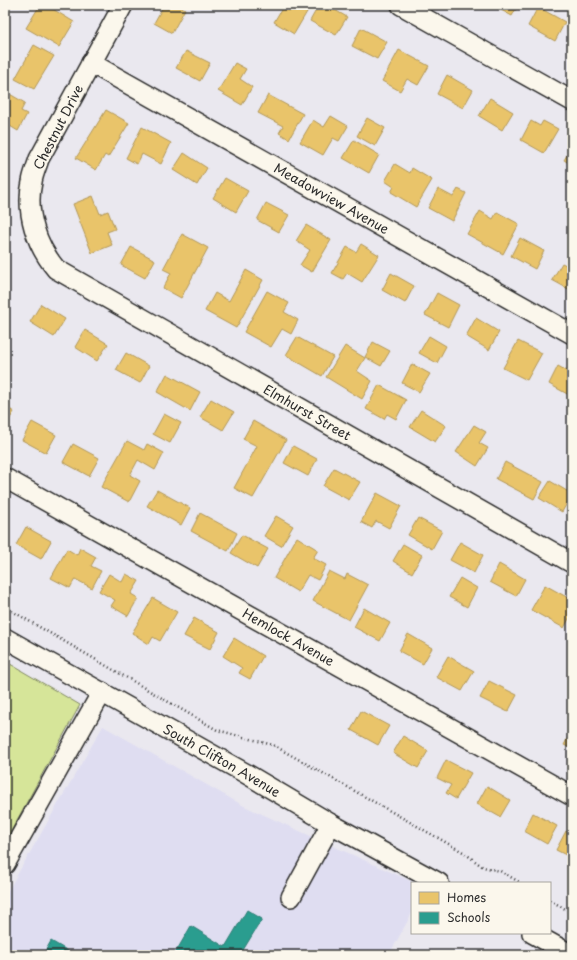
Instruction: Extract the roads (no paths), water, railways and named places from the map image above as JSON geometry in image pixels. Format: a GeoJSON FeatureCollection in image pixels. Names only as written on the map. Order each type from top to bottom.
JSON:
{"type":"FeatureCollection","features":[{"type":"Feature","properties":{"kind":"street","name":"Chestnut Drive"},"geometry":{"type":"LineString","coordinates":[[46,256],[35,230],[31,207],[31,183],[39,159],[123,5]]}},
{"type":"Feature","properties":{"kind":"street"},"geometry":{"type":"LineString","coordinates":[[401,5],[572,101]]}},
{"type":"Feature","properties":{"kind":"street","name":"Meadowview Avenue"},"geometry":{"type":"LineString","coordinates":[[91,63],[572,334]]}},
{"type":"Feature","properties":{"kind":"street","name":"Elmhurst Street"},"geometry":{"type":"LineString","coordinates":[[46,256],[56,269],[64,274],[572,563]]}},
{"type":"Feature","properties":{"kind":"street","name":"Hemlock Avenue"},"geometry":{"type":"LineString","coordinates":[[5,478],[572,796]]}},
{"type":"Feature","properties":{"kind":"street","name":"South Clifton Avenue"},"geometry":{"type":"LineString","coordinates":[[5,638],[245,773],[331,824],[438,882]]}},
{"type":"Feature","properties":{"kind":"street"},"geometry":{"type":"LineString","coordinates":[[5,864],[102,692]]}},
{"type":"Feature","properties":{"kind":"street"},"geometry":{"type":"LineString","coordinates":[[291,897],[331,824]]}},
{"type":"Feature","properties":{"kind":"street"},"geometry":{"type":"LineString","coordinates":[[534,934],[572,955]]}}]}
